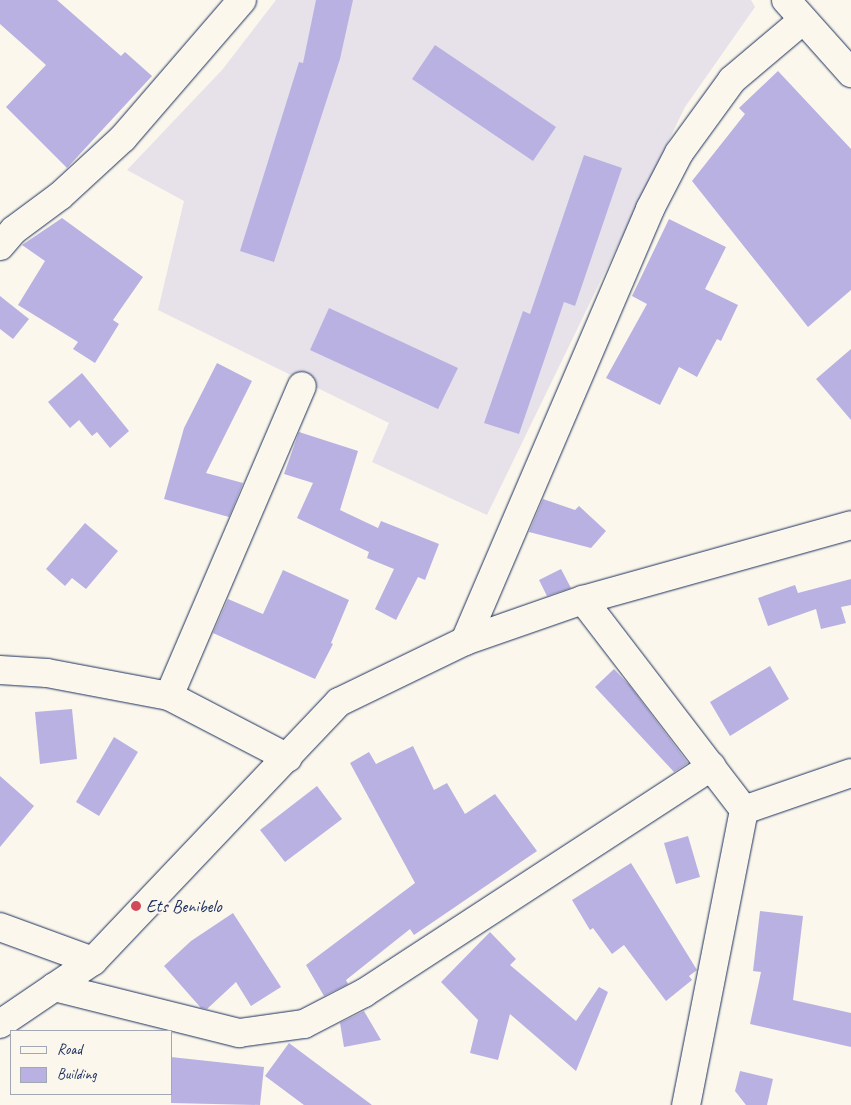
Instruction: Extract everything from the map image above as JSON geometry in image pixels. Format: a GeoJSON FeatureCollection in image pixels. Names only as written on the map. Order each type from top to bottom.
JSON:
{"type":"FeatureCollection","features":[{"type":"Feature","properties":{"kind":"street"},"geometry":{"type":"LineString","coordinates":[[0,246],[14,230],[60,196],[123,138],[242,0]]}},
{"type":"Feature","properties":{"kind":"street"},"geometry":{"type":"LineString","coordinates":[[465,641],[650,209],[679,153],[732,80],[794,10],[851,73]]}},
{"type":"Feature","properties":{"kind":"street"},"geometry":{"type":"LineString","coordinates":[[169,696],[302,386]]}},
{"type":"Feature","properties":{"kind":"street"},"geometry":{"type":"LineString","coordinates":[[0,1024],[93,961],[206,838],[288,758],[339,702],[465,641],[583,600],[851,525]]}},
{"type":"Feature","properties":{"kind":"street"},"geometry":{"type":"LineString","coordinates":[[583,600],[744,810],[686,1105]]}},
{"type":"Feature","properties":{"kind":"street"},"geometry":{"type":"LineString","coordinates":[[0,670],[47,673],[169,696],[288,758]]}},
{"type":"Feature","properties":{"kind":"street"},"geometry":{"type":"LineString","coordinates":[[54,987],[239,1033],[304,1024],[364,993],[712,766]]}},
{"type":"Feature","properties":{"kind":"street"},"geometry":{"type":"LineString","coordinates":[[744,810],[851,773]]}},
{"type":"Feature","properties":{"kind":"street"},"geometry":{"type":"LineString","coordinates":[[0,927],[93,961]]}},
{"type":"Feature","properties":{"kind":"shaded area"},"geometry":{"type":"Polygon","coordinates":[[[276,0],[751,0],[755,7],[685,107],[487,515],[372,462],[389,423],[158,310],[184,201],[127,170],[222,70],[276,0]]]}},
{"type":"Feature","properties":{"kind":"building"},"geometry":{"type":"Polygon","coordinates":[[[0,0],[57,0],[121,56],[125,52],[152,76],[67,168],[6,107],[46,65],[0,24],[0,0]]]}},
{"type":"Feature","properties":{"kind":"building"},"geometry":{"type":"Polygon","coordinates":[[[316,0],[353,0],[340,59],[274,262],[240,251],[299,62],[303,63],[316,0]]]}},
{"type":"Feature","properties":{"kind":"building"},"geometry":{"type":"Polygon","coordinates":[[[435,45],[556,127],[533,161],[412,79],[435,45]]]}},
{"type":"Feature","properties":{"kind":"building"},"geometry":{"type":"Polygon","coordinates":[[[778,71],[851,149],[851,290],[808,327],[692,181],[745,114],[739,108],[778,71]]]}},
{"type":"Feature","properties":{"kind":"building"},"geometry":{"type":"Polygon","coordinates":[[[584,155],[622,168],[575,306],[564,302],[519,434],[484,423],[523,311],[530,314],[584,155]]]}},
{"type":"Feature","properties":{"kind":"building"},"geometry":{"type":"Polygon","coordinates":[[[62,218],[143,277],[113,320],[119,324],[95,363],[73,349],[78,342],[18,305],[45,261],[22,245],[62,218]]]}},
{"type":"Feature","properties":{"kind":"building"},"geometry":{"type":"Polygon","coordinates":[[[669,219],[726,247],[705,289],[738,305],[721,341],[717,339],[697,377],[679,367],[660,405],[606,378],[647,304],[632,296],[669,219]]]}},
{"type":"Feature","properties":{"kind":"building"},"geometry":{"type":"Polygon","coordinates":[[[0,296],[29,319],[13,339],[0,329],[0,296]]]}},
{"type":"Feature","properties":{"kind":"building"},"geometry":{"type":"Polygon","coordinates":[[[329,308],[458,368],[438,409],[310,350],[329,308]]]}},
{"type":"Feature","properties":{"kind":"building"},"geometry":{"type":"Polygon","coordinates":[[[851,349],[851,420],[816,379],[851,349]]]}},
{"type":"Feature","properties":{"kind":"building"},"geometry":{"type":"Polygon","coordinates":[[[217,363],[252,381],[206,473],[243,483],[229,517],[164,499],[184,428],[217,363]]]}},
{"type":"Feature","properties":{"kind":"building"},"geometry":{"type":"Polygon","coordinates":[[[82,373],[129,431],[110,448],[97,432],[92,436],[79,420],[70,428],[48,402],[82,373]]]}},
{"type":"Feature","properties":{"kind":"building"},"geometry":{"type":"Polygon","coordinates":[[[299,432],[358,451],[340,510],[378,528],[381,521],[439,544],[425,580],[418,577],[396,620],[375,609],[394,569],[367,558],[369,552],[297,518],[313,483],[284,474],[299,432]]]}},
{"type":"Feature","properties":{"kind":"building"},"geometry":{"type":"Polygon","coordinates":[[[543,499],[575,510],[579,506],[606,531],[591,548],[529,532],[543,499]]]}},
{"type":"Feature","properties":{"kind":"building"},"geometry":{"type":"Polygon","coordinates":[[[85,523],[118,551],[86,589],[72,578],[65,586],[46,569],[85,523]]]}},
{"type":"Feature","properties":{"kind":"building"},"geometry":{"type":"Polygon","coordinates":[[[561,569],[571,588],[547,596],[539,580],[561,569]]]}},
{"type":"Feature","properties":{"kind":"building"},"geometry":{"type":"Polygon","coordinates":[[[283,570],[349,600],[331,643],[333,644],[315,679],[213,633],[228,599],[263,614],[283,570]]]}},
{"type":"Feature","properties":{"kind":"building"},"geometry":{"type":"Polygon","coordinates":[[[851,579],[851,605],[841,607],[846,623],[821,629],[816,609],[768,626],[758,598],[795,585],[798,593],[851,579]]]}},
{"type":"Feature","properties":{"kind":"building"},"geometry":{"type":"Polygon","coordinates":[[[770,666],[789,699],[730,736],[710,702],[770,666]]]}},
{"type":"Feature","properties":{"kind":"building"},"geometry":{"type":"Polygon","coordinates":[[[614,669],[629,685],[688,763],[674,772],[595,687],[614,669]]]}},
{"type":"Feature","properties":{"kind":"building"},"geometry":{"type":"Polygon","coordinates":[[[72,709],[77,759],[40,764],[35,712],[72,709]]]}},
{"type":"Feature","properties":{"kind":"building"},"geometry":{"type":"Polygon","coordinates":[[[114,737],[138,752],[99,816],[76,802],[114,737]]]}},
{"type":"Feature","properties":{"kind":"building"},"geometry":{"type":"Polygon","coordinates":[[[413,746],[434,790],[447,783],[465,814],[495,794],[537,851],[414,935],[410,929],[346,980],[348,984],[324,996],[306,965],[415,883],[350,763],[369,752],[376,764],[413,746]]]}},
{"type":"Feature","properties":{"kind":"building"},"geometry":{"type":"Polygon","coordinates":[[[0,776],[34,806],[0,847],[0,776]]]}},
{"type":"Feature","properties":{"kind":"building"},"geometry":{"type":"Polygon","coordinates":[[[317,786],[342,819],[285,862],[260,830],[317,786]]]}},
{"type":"Feature","properties":{"kind":"building"},"geometry":{"type":"Polygon","coordinates":[[[688,836],[700,877],[676,884],[664,843],[688,836]]]}},
{"type":"Feature","properties":{"kind":"building"},"geometry":{"type":"Polygon","coordinates":[[[631,863],[697,970],[689,976],[692,980],[666,1001],[624,945],[612,954],[593,928],[590,930],[572,900],[631,863]]]}},
{"type":"Feature","properties":{"kind":"building"},"geometry":{"type":"Polygon","coordinates":[[[760,911],[803,916],[793,1000],[851,1013],[851,1047],[750,1024],[761,972],[753,971],[760,911]]]}},
{"type":"Feature","properties":{"kind":"building"},"geometry":{"type":"Polygon","coordinates":[[[233,913],[281,987],[251,1006],[236,982],[207,1009],[201,1008],[164,966],[191,941],[233,913]]]}},
{"type":"Feature","properties":{"kind":"building"},"geometry":{"type":"Polygon","coordinates":[[[490,932],[516,959],[510,965],[576,1021],[599,987],[608,992],[576,1071],[510,1014],[498,1060],[470,1053],[478,1020],[441,982],[490,932]]]}},
{"type":"Feature","properties":{"kind":"building"},"geometry":{"type":"Polygon","coordinates":[[[364,1011],[381,1040],[344,1047],[340,1023],[364,1011]]]}},
{"type":"Feature","properties":{"kind":"building"},"geometry":{"type":"Polygon","coordinates":[[[289,1043],[372,1105],[304,1105],[265,1076],[289,1043]]]}},
{"type":"Feature","properties":{"kind":"building"},"geometry":{"type":"Polygon","coordinates":[[[172,1057],[264,1067],[260,1105],[171,1103],[172,1057]]]}},
{"type":"Feature","properties":{"kind":"building"},"geometry":{"type":"Polygon","coordinates":[[[740,1071],[773,1079],[767,1105],[746,1105],[735,1091],[740,1071]]]}},
{"type":"Feature","properties":{"kind":"place","name":"Ets Benibelo"},"geometry":{"type":"Point","coordinates":[136,906]}}]}
